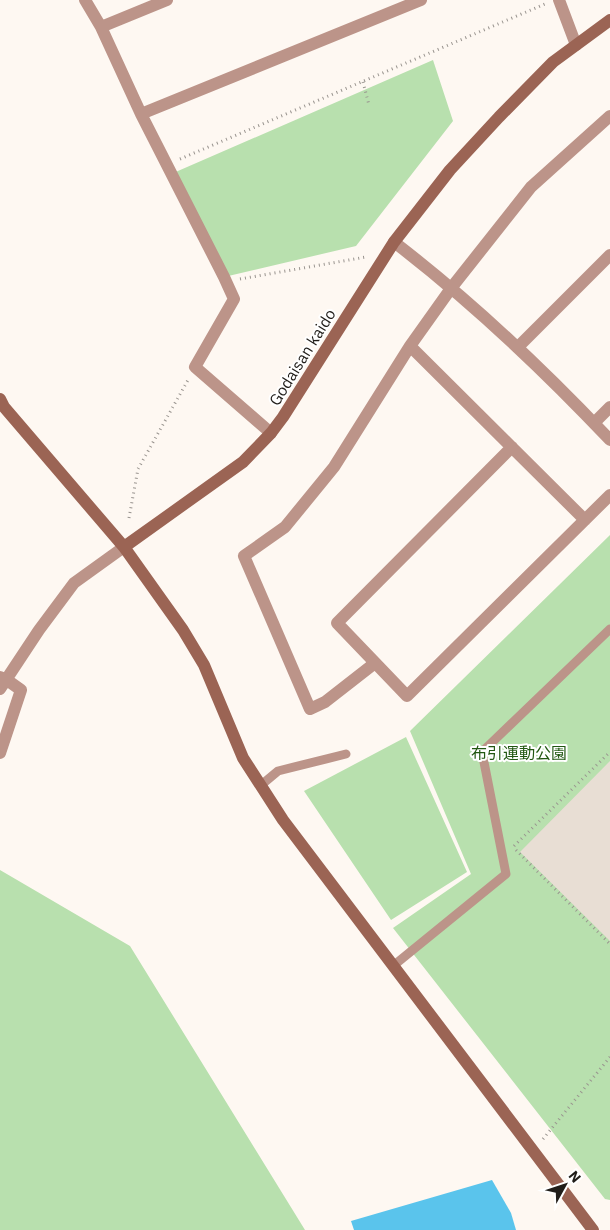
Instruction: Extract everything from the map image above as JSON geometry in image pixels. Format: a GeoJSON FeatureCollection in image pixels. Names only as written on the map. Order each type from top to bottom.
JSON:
{"type":"FeatureCollection","features":[{"type":"Feature","properties":{"kind":"street"},"geometry":{"type":"LineString","coordinates":[[85,0],[101,27],[141,114],[234,299],[195,367],[271,433]]}},
{"type":"Feature","properties":{"kind":"street"},"geometry":{"type":"LineString","coordinates":[[101,27],[167,0]]}},
{"type":"Feature","properties":{"kind":"street"},"geometry":{"type":"LineString","coordinates":[[141,114],[422,0]]}},
{"type":"Feature","properties":{"kind":"street"},"geometry":{"type":"LineString","coordinates":[[559,0],[576,45]]}},
{"type":"Feature","properties":{"kind":"street","name":"Godaisan kaido"},"geometry":{"type":"LineString","coordinates":[[2,682],[74,583],[243,462],[271,433],[283,418],[394,242],[450,170],[554,62],[610,20]]}},
{"type":"Feature","properties":{"kind":"street"},"geometry":{"type":"LineString","coordinates":[[375,663],[324,702],[310,709],[244,556],[285,527],[334,467],[410,346],[452,287],[531,187],[610,116]]}},
{"type":"Feature","properties":{"kind":"street"},"geometry":{"type":"LineString","coordinates":[[394,242],[452,287],[518,347],[610,440]]}},
{"type":"Feature","properties":{"kind":"street"},"geometry":{"type":"LineString","coordinates":[[518,347],[610,255]]}},
{"type":"Feature","properties":{"kind":"street"},"geometry":{"type":"LineString","coordinates":[[410,346],[585,520]]}},
{"type":"Feature","properties":{"kind":"street"},"geometry":{"type":"LineString","coordinates":[[1,405],[124,547],[183,630],[204,665],[244,758],[283,820],[593,1230]]}},
{"type":"Feature","properties":{"kind":"street"},"geometry":{"type":"LineString","coordinates":[[594,423],[610,407]]}},
{"type":"Feature","properties":{"kind":"street"},"geometry":{"type":"LineString","coordinates":[[512,447],[337,623],[407,696],[610,495]]}},
{"type":"Feature","properties":{"kind":"street"},"geometry":{"type":"LineString","coordinates":[[0,753],[21,690],[2,682]]}},
{"type":"Feature","properties":{"kind":"lane"},"geometry":{"type":"LineString","coordinates":[[393,966],[506,874],[482,752],[610,629]]}},
{"type":"Feature","properties":{"kind":"lane"},"geometry":{"type":"LineString","coordinates":[[260,786],[278,771],[346,754]]}},
{"type":"Feature","properties":{"kind":"path"},"geometry":{"type":"LineString","coordinates":[[167,165],[546,4]]}},
{"type":"Feature","properties":{"kind":"path"},"geometry":{"type":"LineString","coordinates":[[363,82],[369,105]]}},
{"type":"Feature","properties":{"kind":"path"},"geometry":{"type":"LineString","coordinates":[[227,282],[367,257]]}},
{"type":"Feature","properties":{"kind":"path"},"geometry":{"type":"LineString","coordinates":[[130,518],[138,470],[195,367]]}},
{"type":"Feature","properties":{"kind":"path"},"geometry":{"type":"LineString","coordinates":[[610,752],[513,847],[610,944]]}},
{"type":"Feature","properties":{"kind":"path"},"geometry":{"type":"LineString","coordinates":[[533,1151],[610,1057]]}},
{"type":"Feature","properties":{"kind":"green space"},"geometry":{"type":"Polygon","coordinates":[[[433,60],[453,121],[356,246],[224,277],[171,174],[433,60]]]}},
{"type":"Feature","properties":{"kind":"green space","name":"布引運動公園"},"geometry":{"type":"Polygon","coordinates":[[[610,535],[610,1200],[605,1199],[393,928],[471,874],[410,731],[610,535]]]}},
{"type":"Feature","properties":{"kind":"green space"},"geometry":{"type":"Polygon","coordinates":[[[406,737],[467,872],[391,920],[304,791],[406,737]]]}},
{"type":"Feature","properties":{"kind":"green space"},"geometry":{"type":"Polygon","coordinates":[[[0,870],[130,946],[305,1230],[0,1230],[0,870]]]}},
{"type":"Feature","properties":{"kind":"water"},"geometry":{"type":"Polygon","coordinates":[[[492,1180],[511,1213],[516,1230],[354,1230],[351,1221],[492,1180]]]}},
{"type":"Feature","properties":{"kind":"building"},"geometry":{"type":"Polygon","coordinates":[[[610,761],[610,941],[520,852],[610,761]]]}}]}
